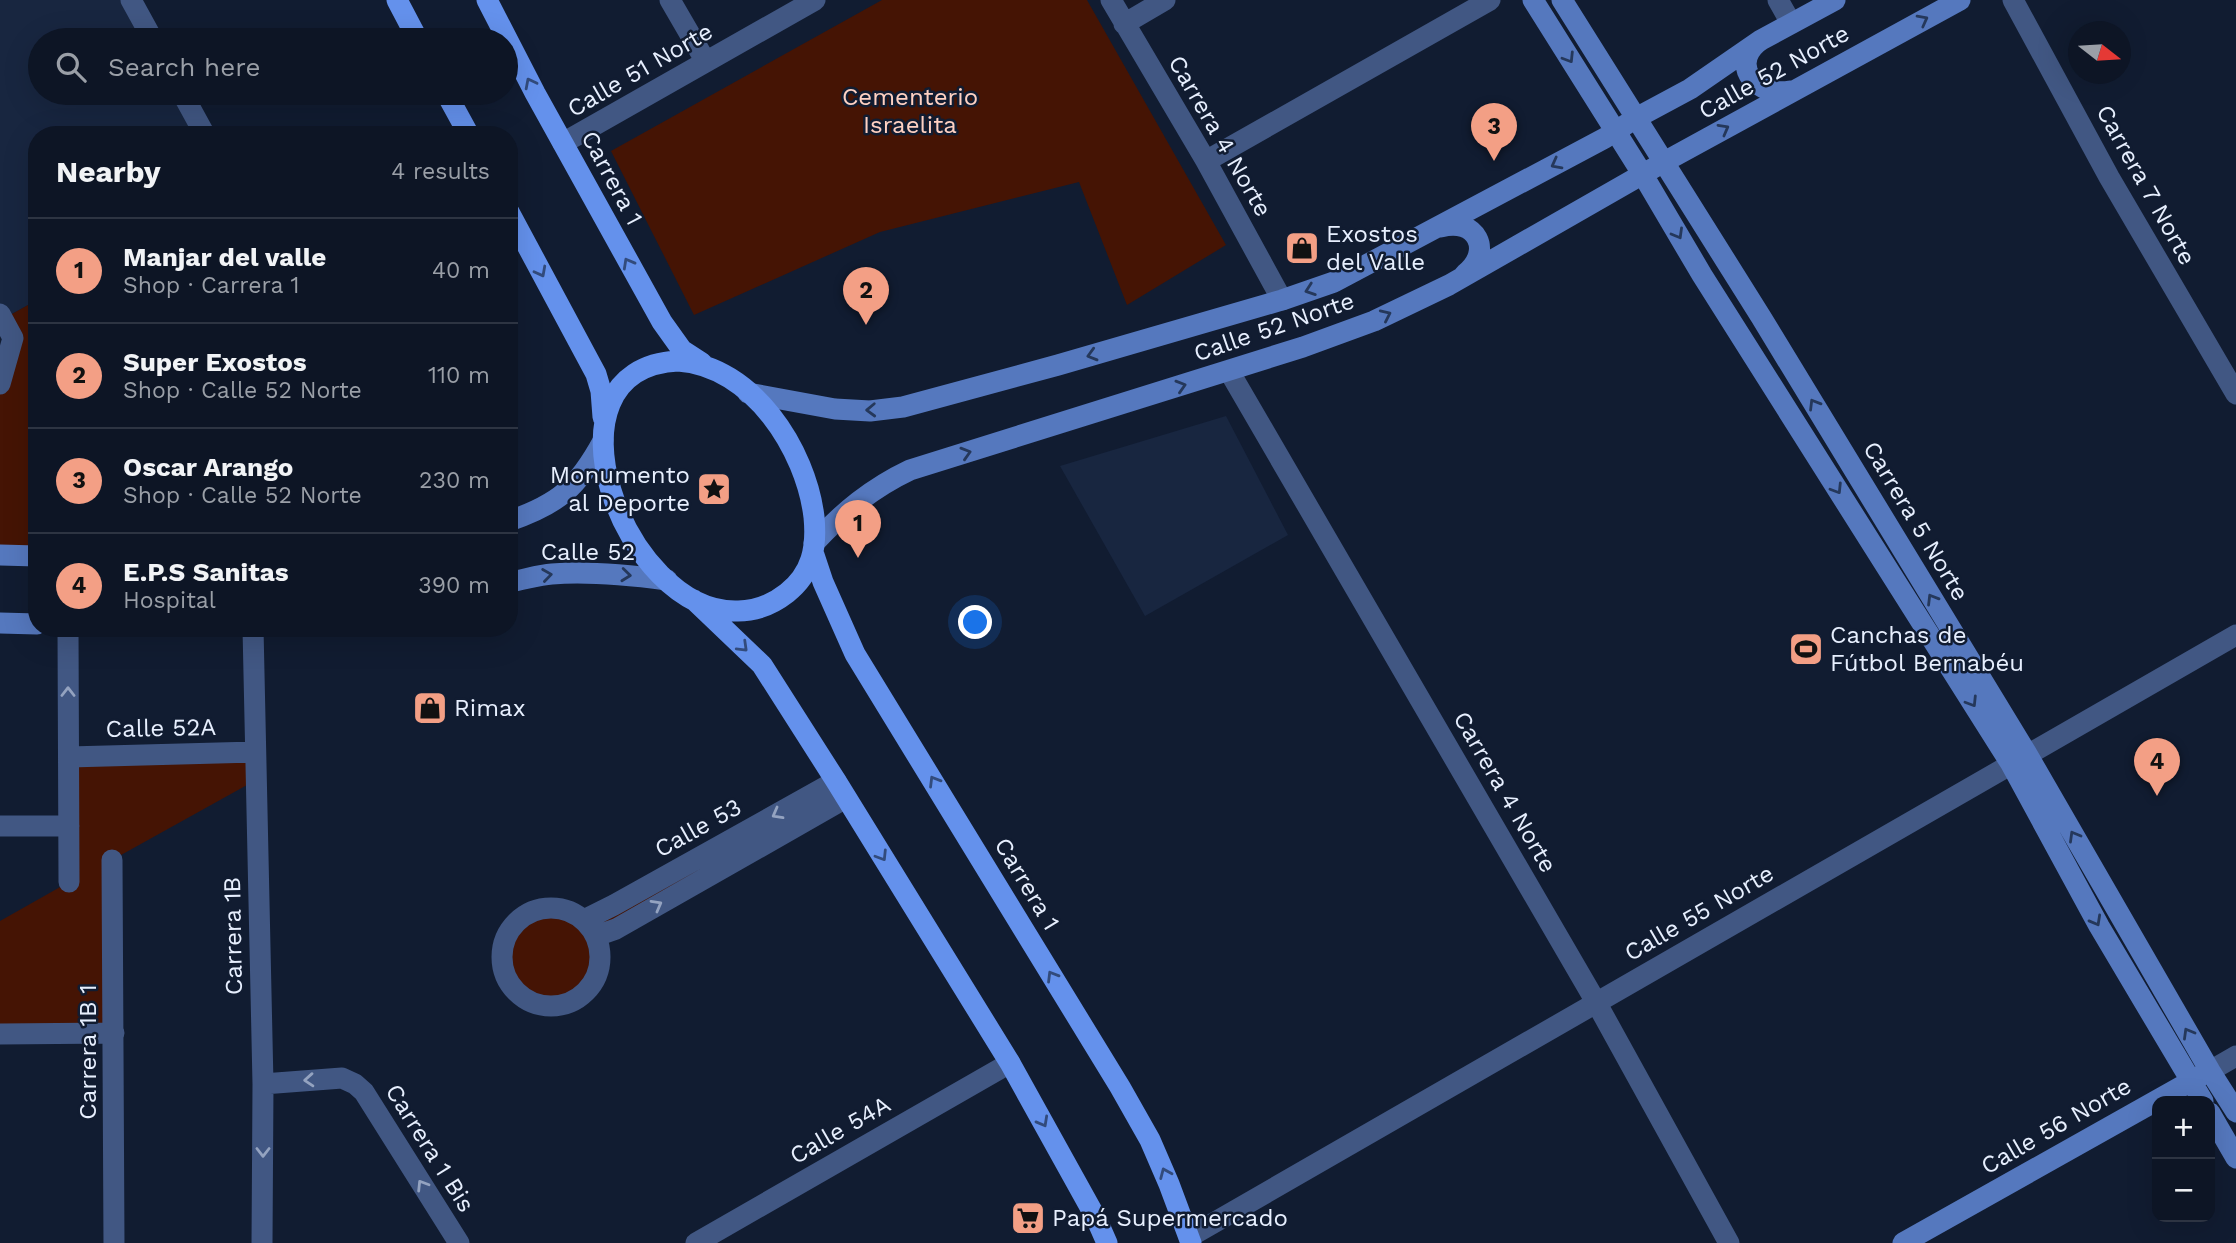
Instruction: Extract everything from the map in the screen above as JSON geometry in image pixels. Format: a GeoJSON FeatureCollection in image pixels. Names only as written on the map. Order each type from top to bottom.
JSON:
{"type":"FeatureCollection","features":[{"type":"Feature","properties":{"kind":"main road"},"geometry":{"type":"LineString","coordinates":[[397,0],[412,28]]}},
{"type":"Feature","properties":{"kind":"main road","name":"Carrera 1"},"geometry":{"type":"LineString","coordinates":[[487,0],[502,28]]}},
{"type":"Feature","properties":{"kind":"main road","name":"Carrera 5 Norte"},"geometry":{"type":"LineString","coordinates":[[1533,0],[1639,168],[1702,275],[2019,759],[2099,926],[2200,1096]]}},
{"type":"Feature","properties":{"kind":"main road","name":"Carrera 5 Norte"},"geometry":{"type":"LineString","coordinates":[[1562,0],[1761,317],[2019,759],[2236,1112]]}},
{"type":"Feature","properties":{"kind":"main road","name":"Calle 52 Norte"},"geometry":{"type":"LineString","coordinates":[[748,393],[835,409],[870,411],[903,407],[1058,365],[1282,300],[1334,282],[1615,131],[1640,125],[1761,40],[1835,0]]}},
{"type":"Feature","properties":{"kind":"main road","name":"Calle 52 Norte"},"geometry":{"type":"LineString","coordinates":[[814,549],[833,523],[867,494],[910,470],[1303,347],[1374,321],[1450,285],[1583,209],[1639,168],[1664,162],[1960,0]]}},
{"type":"Feature","properties":{"kind":"main road"},"geometry":{"type":"LineString","coordinates":[[1761,40],[1750,50],[1747,58],[1753,82],[1775,93],[1792,91]]}},
{"type":"Feature","properties":{"kind":"main road","name":"Carrera 1"},"geometry":{"type":"LineString","coordinates":[[518,58],[662,322],[682,350],[708,367]]}},
{"type":"Feature","properties":{"kind":"main road"},"geometry":{"type":"LineString","coordinates":[[453,105],[464,126]]}},
{"type":"Feature","properties":{"kind":"main road"},"geometry":{"type":"LineString","coordinates":[[1639,168],[1640,125]]}},
{"type":"Feature","properties":{"kind":"main road"},"geometry":{"type":"LineString","coordinates":[[1433,229],[1458,224],[1471,230],[1479,243],[1476,264],[1450,285]]}},
{"type":"Feature","properties":{"kind":"main road"},"geometry":{"type":"LineString","coordinates":[[518,229],[596,374],[601,391],[607,477],[618,511],[643,555],[762,665],[1010,1062],[1096,1218],[1107,1243]]}},
{"type":"Feature","properties":{"kind":"main road"},"geometry":{"type":"LineString","coordinates":[[603,432],[610,405],[627,380],[646,368],[678,361],[708,367],[729,379],[766,410],[781,429],[802,468],[812,505],[814,549],[800,580],[766,606],[737,612],[715,609],[694,600]]}},
{"type":"Feature","properties":{"kind":"main road","name":"Calle 52"},"geometry":{"type":"LineString","coordinates":[[518,518],[538,511],[559,499],[589,467],[603,432]]}},
{"type":"Feature","properties":{"kind":"main road","name":"Carrera 1"},"geometry":{"type":"LineString","coordinates":[[814,549],[828,594],[855,654],[1121,1087],[1150,1140],[1190,1240]]}},
{"type":"Feature","properties":{"kind":"main road"},"geometry":{"type":"LineString","coordinates":[[0,555],[28,556]]}},
{"type":"Feature","properties":{"kind":"main road","name":"Calle 52"},"geometry":{"type":"LineString","coordinates":[[518,580],[550,574],[585,573],[667,580]]}},
{"type":"Feature","properties":{"kind":"main road"},"geometry":{"type":"LineString","coordinates":[[0,623],[28,624]]}},
{"type":"Feature","properties":{"kind":"main road","name":"Calle 56 Norte"},"geometry":{"type":"LineString","coordinates":[[1903,1243],[2210,1071]]}},
{"type":"Feature","properties":{"kind":"main road"},"geometry":{"type":"LineString","coordinates":[[2215,1122],[2236,1158]]}},
{"type":"Feature","properties":{"kind":"street"},"geometry":{"type":"LineString","coordinates":[[131,0],[146,28]]}},
{"type":"Feature","properties":{"kind":"street"},"geometry":{"type":"LineString","coordinates":[[670,0],[706,62]]}},
{"type":"Feature","properties":{"kind":"street","name":"Calle 51 Norte"},"geometry":{"type":"LineString","coordinates":[[563,143],[815,0]]}},
{"type":"Feature","properties":{"kind":"street","name":"Carrera 4 Norte"},"geometry":{"type":"LineString","coordinates":[[1111,0],[1206,161],[1282,300]]}},
{"type":"Feature","properties":{"kind":"street"},"geometry":{"type":"LineString","coordinates":[[1124,24],[1165,0]]}},
{"type":"Feature","properties":{"kind":"street"},"geometry":{"type":"LineString","coordinates":[[1206,161],[1490,0]]}},
{"type":"Feature","properties":{"kind":"street"},"geometry":{"type":"LineString","coordinates":[[1778,0],[1791,23]]}},
{"type":"Feature","properties":{"kind":"street","name":"Carrera 7 Norte"},"geometry":{"type":"LineString","coordinates":[[2013,0],[2109,177],[2236,394]]}},
{"type":"Feature","properties":{"kind":"street"},"geometry":{"type":"LineString","coordinates":[[189,105],[200,126]]}},
{"type":"Feature","properties":{"kind":"street"},"geometry":{"type":"LineString","coordinates":[[0,314],[13,338],[0,384]]}},
{"type":"Feature","properties":{"kind":"street","name":"Carrera 4 Norte"},"geometry":{"type":"LineString","coordinates":[[1229,371],[1596,1002],[1729,1243]]}},
{"type":"Feature","properties":{"kind":"street","name":"Calle 55 Norte"},"geometry":{"type":"LineString","coordinates":[[1190,1240],[1596,1002],[2236,635]]}},
{"type":"Feature","properties":{"kind":"street"},"geometry":{"type":"LineString","coordinates":[[68,637],[69,882]]}},
{"type":"Feature","properties":{"kind":"street","name":"Carrera 1B"},"geometry":{"type":"LineString","coordinates":[[253,637],[263,1084],[262,1243]]}},
{"type":"Feature","properties":{"kind":"street","name":"Calle 52A"},"geometry":{"type":"LineString","coordinates":[[69,757],[255,752]]}},
{"type":"Feature","properties":{"kind":"street","name":"Calle 53"},"geometry":{"type":"LineString","coordinates":[[590,928],[616,929],[841,789]]}},
{"type":"Feature","properties":{"kind":"street"},"geometry":{"type":"LineString","coordinates":[[0,826],[69,826]]}},
{"type":"Feature","properties":{"kind":"street","name":"Carrera 1B 1"},"geometry":{"type":"LineString","coordinates":[[112,860],[114,1243]]}},
{"type":"Feature","properties":{"kind":"street"},"geometry":{"type":"LineString","coordinates":[[550,907],[574,913],[590,928],[600,948],[597,974],[591,986],[571,1002],[559,1006],[534,1003],[513,989],[503,967],[502,954],[509,931],[517,921],[538,909],[550,907]]}},
{"type":"Feature","properties":{"kind":"street"},"geometry":{"type":"LineString","coordinates":[[0,1034],[114,1033]]}},
{"type":"Feature","properties":{"kind":"street","name":"Calle 56 Norte"},"geometry":{"type":"LineString","coordinates":[[2210,1071],[2236,1056]]}},
{"type":"Feature","properties":{"kind":"street","name":"Calle 54A"},"geometry":{"type":"LineString","coordinates":[[696,1243],[1010,1062]]}},
{"type":"Feature","properties":{"kind":"street","name":"Carrera 1 Bis"},"geometry":{"type":"LineString","coordinates":[[263,1084],[342,1078],[355,1083],[364,1092],[459,1243]]}},
{"type":"Feature","properties":{"kind":"shaded area"},"geometry":{"type":"Polygon","coordinates":[[[0,0],[131,0],[146,28],[28,28],[28,105],[189,105],[200,126],[28,126],[28,305],[3,319],[0,314],[0,0]]]}},
{"type":"Feature","properties":{"kind":"shaded area"},"geometry":{"type":"Polygon","coordinates":[[[1226,416],[1288,535],[1145,616],[1060,466],[1226,416]]]}},
{"type":"Feature","properties":{"kind":"green space","name":"Cementerio Israelita"},"geometry":{"type":"Polygon","coordinates":[[[882,0],[1087,0],[1226,245],[1127,305],[1079,182],[880,232],[694,315],[611,151],[882,0]]]}},
{"type":"Feature","properties":{"kind":"green space"},"geometry":{"type":"Polygon","coordinates":[[[28,305],[28,556],[0,555],[0,384],[3,319],[28,305]]]}},
{"type":"Feature","properties":{"kind":"green space"},"geometry":{"type":"Polygon","coordinates":[[[255,752],[256,780],[112,860],[114,1033],[0,1034],[0,921],[69,882],[69,757],[255,752]]]}},
{"type":"Feature","properties":{"kind":"green space"},"geometry":{"type":"Polygon","coordinates":[[[846,798],[596,936],[599,958],[595,978],[582,995],[572,1001],[555,1006],[543,1005],[520,995],[507,979],[503,959],[507,939],[518,921],[535,910],[558,909],[584,920],[846,798]]]}},
{"type":"Feature","properties":{"kind":"place","name":"Oscar Arango"},"geometry":{"type":"Point","coordinates":[1494,161]}},
{"type":"Feature","properties":{"kind":"place","name":"Exostos del Valle"},"geometry":{"type":"Point","coordinates":[1302,248]}},
{"type":"Feature","properties":{"kind":"place","name":"Super Exostos"},"geometry":{"type":"Point","coordinates":[866,325]}},
{"type":"Feature","properties":{"kind":"place","name":"Monumento al Deporte"},"geometry":{"type":"Point","coordinates":[714,489]}},
{"type":"Feature","properties":{"kind":"place","name":"Manjar del valle"},"geometry":{"type":"Point","coordinates":[858,558]}},
{"type":"Feature","properties":{"kind":"place","name":"Canchas de Fútbol Bernabéu"},"geometry":{"type":"Point","coordinates":[1806,649]}},
{"type":"Feature","properties":{"kind":"place","name":"Rimax"},"geometry":{"type":"Point","coordinates":[430,708]}},
{"type":"Feature","properties":{"kind":"place","name":"E.P.S Sanitas"},"geometry":{"type":"Point","coordinates":[2157,796]}},
{"type":"Feature","properties":{"kind":"place","name":"Papá Supermercado"},"geometry":{"type":"Point","coordinates":[1028,1218]}}]}
